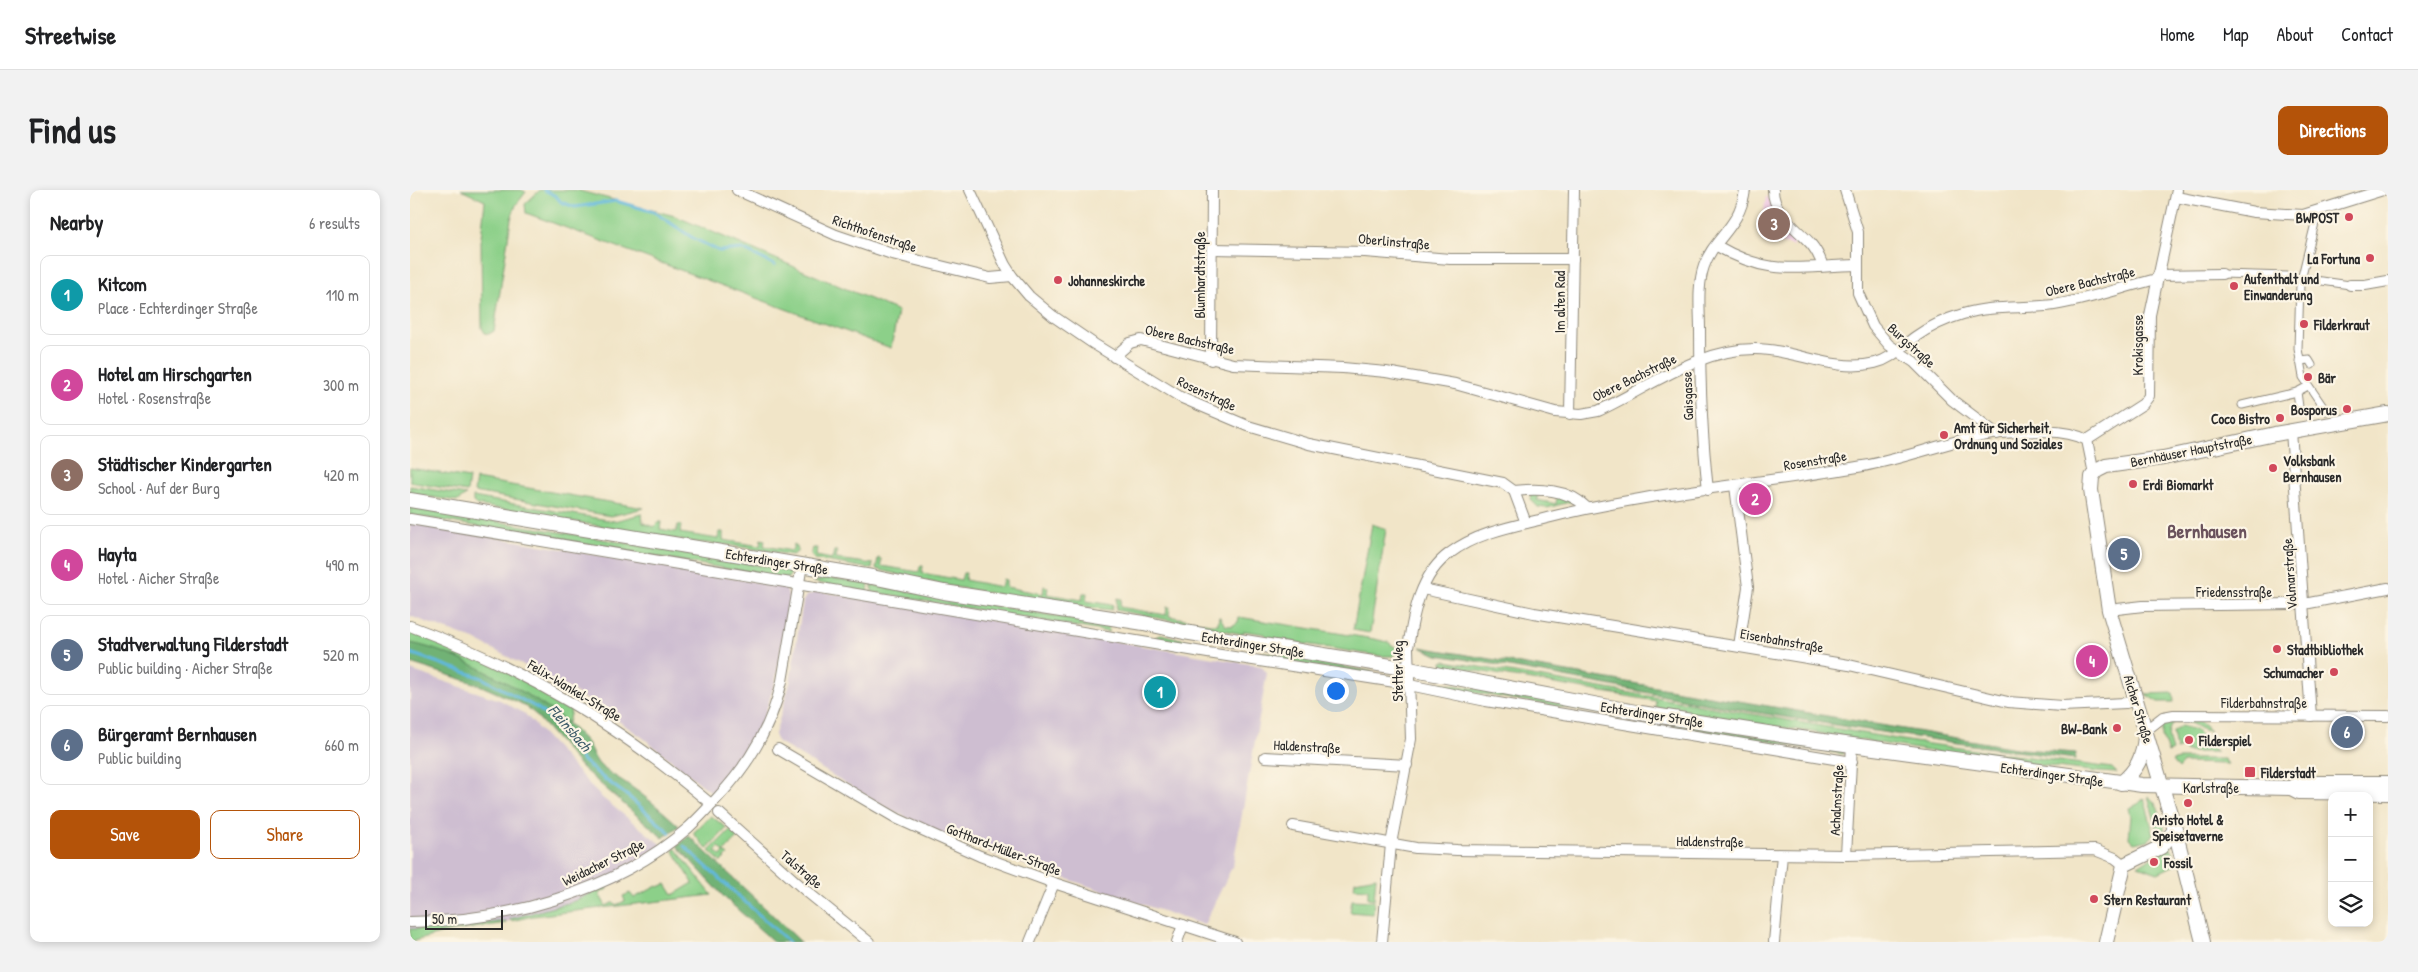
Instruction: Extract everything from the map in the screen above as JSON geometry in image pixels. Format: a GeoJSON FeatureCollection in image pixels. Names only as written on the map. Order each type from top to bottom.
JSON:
{"type":"FeatureCollection","features":[{"type":"Feature","properties":{"kind":"main road","name":"Bernhäuser Hauptstraße"},"geometry":{"type":"LineString","coordinates":[[2094,474],[2106,466],[2163,458],[2291,431],[2388,414]]}},
{"type":"Feature","properties":{"kind":"main road","name":"Aicher Straße"},"geometry":{"type":"LineString","coordinates":[[2094,474],[2091,490],[2109,610],[2175,830],[2203,942]]}},
{"type":"Feature","properties":{"kind":"main road","name":"Echterdinger Straße"},"geometry":{"type":"LineString","coordinates":[[410,500],[802,565],[963,595],[1144,623],[1192,634],[1409,670],[1632,711],[1852,745],[2121,783],[2162,787]]}},
{"type":"Feature","properties":{"kind":"main road"},"geometry":{"type":"LineString","coordinates":[[2121,783],[2135,769],[2141,758],[2145,731]]}},
{"type":"Feature","properties":{"kind":"main road","name":"Karlstraße"},"geometry":{"type":"LineString","coordinates":[[2162,787],[2290,788],[2302,783],[2342,788],[2384,788]]}},
{"type":"Feature","properties":{"kind":"main road"},"geometry":{"type":"LineString","coordinates":[[2106,942],[2124,865],[2161,848],[2175,830]]}},
{"type":"Feature","properties":{"kind":"street","name":"Richthofenstraße"},"geometry":{"type":"LineString","coordinates":[[737,190],[749,192],[836,236],[892,254],[990,278],[1012,276]]}},
{"type":"Feature","properties":{"kind":"street","name":"Rosenstraße"},"geometry":{"type":"LineString","coordinates":[[970,190],[1012,276],[1040,306],[1114,357],[1182,398],[1248,426],[1317,446],[1503,483],[1514,491],[1536,490],[1568,495],[1576,498],[1586,507],[1865,466],[1997,434],[2075,434],[2087,440]]}},
{"type":"Feature","properties":{"kind":"street","name":"Blumhardtstraße"},"geometry":{"type":"LineString","coordinates":[[1211,360],[1212,190]]}},
{"type":"Feature","properties":{"kind":"street","name":"Im alten Rad"},"geometry":{"type":"LineString","coordinates":[[1570,414],[1574,190]]}},
{"type":"Feature","properties":{"kind":"street","name":"Gaisgasse"},"geometry":{"type":"LineString","coordinates":[[1708,490],[1702,427],[1700,359],[1702,274],[1708,257],[1739,213],[1744,190]]}},
{"type":"Feature","properties":{"kind":"street"},"geometry":{"type":"LineString","coordinates":[[1772,190],[1778,207],[1798,233],[1813,246],[1823,266]]}},
{"type":"Feature","properties":{"kind":"street","name":"Burgstraße"},"geometry":{"type":"LineString","coordinates":[[1845,190],[1858,232],[1858,293],[1866,314],[1881,336],[1898,353],[1914,362],[1952,400],[1997,434]]}},
{"type":"Feature","properties":{"kind":"street"},"geometry":{"type":"LineString","coordinates":[[2343,190],[2346,201]]}},
{"type":"Feature","properties":{"kind":"street"},"geometry":{"type":"LineString","coordinates":[[2177,193],[2209,203],[2254,212],[2302,215],[2383,190]]}},
{"type":"Feature","properties":{"kind":"street","name":"Krokisgasse"},"geometry":{"type":"LineString","coordinates":[[2087,440],[2143,404],[2149,396],[2150,315],[2177,193]]}},
{"type":"Feature","properties":{"kind":"street"},"geometry":{"type":"LineString","coordinates":[[2318,211],[2302,278],[2298,306],[2299,361],[2303,376],[2326,411]]}},
{"type":"Feature","properties":{"kind":"street"},"geometry":{"type":"LineString","coordinates":[[1717,246],[1745,260],[1769,268],[1793,269],[1858,265]]}},
{"type":"Feature","properties":{"kind":"street","name":"Oberlinstraße"},"geometry":{"type":"LineString","coordinates":[[1212,249],[1356,251],[1450,259],[1573,260]]}},
{"type":"Feature","properties":{"kind":"street","name":"Obere Bachstraße"},"geometry":{"type":"LineString","coordinates":[[1114,357],[1130,343],[1142,340],[1211,360],[1251,366],[1361,370],[1421,377],[1570,414],[1598,410],[1700,359],[1725,351],[1758,349],[1830,364],[1862,366],[1876,363],[1898,353],[1926,330],[1963,314],[1988,309],[2056,304],[2157,277],[2222,274],[2302,278],[2350,285],[2365,285],[2388,281]]}},
{"type":"Feature","properties":{"kind":"street"},"geometry":{"type":"LineString","coordinates":[[2299,361],[2309,360],[2312,364]]}},
{"type":"Feature","properties":{"kind":"street"},"geometry":{"type":"LineString","coordinates":[[2242,405],[2318,387]]}},
{"type":"Feature","properties":{"kind":"street"},"geometry":{"type":"LineString","coordinates":[[2297,392],[2299,407],[2297,409]]}},
{"type":"Feature","properties":{"kind":"street","name":"Volmarstraße"},"geometry":{"type":"LineString","coordinates":[[2291,431],[2311,716]]}},
{"type":"Feature","properties":{"kind":"street"},"geometry":{"type":"LineString","coordinates":[[2087,440],[2094,474]]}},
{"type":"Feature","properties":{"kind":"street"},"geometry":{"type":"LineString","coordinates":[[1735,486],[1748,579],[1748,594],[1739,646]]}},
{"type":"Feature","properties":{"kind":"street"},"geometry":{"type":"LineString","coordinates":[[1514,491],[1526,523]]}},
{"type":"Feature","properties":{"kind":"street","name":"Stetter Weg"},"geometry":{"type":"LineString","coordinates":[[1382,942],[1391,844],[1411,739],[1410,634],[1418,599],[1434,569],[1454,550],[1484,536],[1586,507]]}},
{"type":"Feature","properties":{"kind":"street","name":"Echterdinger Straße"},"geometry":{"type":"LineString","coordinates":[[410,519],[1410,685],[1486,701],[1852,762]]}},
{"type":"Feature","properties":{"kind":"street","name":"Weidacher Straße"},"geometry":{"type":"LineString","coordinates":[[410,922],[461,920],[536,906],[592,885],[628,868],[672,841],[698,819],[746,763],[762,738],[772,715],[782,681],[802,565]]}},
{"type":"Feature","properties":{"kind":"street","name":"Friedensstraße"},"geometry":{"type":"LineString","coordinates":[[2109,610],[2143,606],[2304,604],[2388,588]]}},
{"type":"Feature","properties":{"kind":"street","name":"Eisenbahnstraße"},"geometry":{"type":"LineString","coordinates":[[1423,589],[1534,613],[1739,646],[1881,672],[2008,702],[2048,706],[2126,703],[2136,699]]}},
{"type":"Feature","properties":{"kind":"street"},"geometry":{"type":"LineString","coordinates":[[1142,642],[1144,623]]}},
{"type":"Feature","properties":{"kind":"street","name":"Felix-Wankel-Straße"},"geometry":{"type":"LineString","coordinates":[[410,626],[508,666],[565,698],[640,747],[711,804]]}},
{"type":"Feature","properties":{"kind":"street","name":"Filderbahnstraße"},"geometry":{"type":"LineString","coordinates":[[2145,731],[2163,717],[2174,714],[2388,716]]}},
{"type":"Feature","properties":{"kind":"street","name":"Achalmstraße"},"geometry":{"type":"LineString","coordinates":[[1846,856],[1852,745]]}},
{"type":"Feature","properties":{"kind":"street","name":"Gotthard-Müller-Straße"},"geometry":{"type":"LineString","coordinates":[[778,749],[898,819],[980,856],[1054,883],[1235,942]]}},
{"type":"Feature","properties":{"kind":"street","name":"Haldenstraße"},"geometry":{"type":"LineString","coordinates":[[1265,757],[1407,766]]}},
{"type":"Feature","properties":{"kind":"street","name":"Talstraße"},"geometry":{"type":"LineString","coordinates":[[720,813],[800,886],[869,942]]}},
{"type":"Feature","properties":{"kind":"street","name":"Haldenstraße"},"geometry":{"type":"LineString","coordinates":[[1293,826],[1416,848],[1846,856],[2095,850],[2115,858],[2124,865]]}},
{"type":"Feature","properties":{"kind":"street"},"geometry":{"type":"LineString","coordinates":[[1774,942],[1782,855]]}},
{"type":"Feature","properties":{"kind":"street"},"geometry":{"type":"LineString","coordinates":[[1030,942],[1054,883]]}},
{"type":"Feature","properties":{"kind":"street"},"geometry":{"type":"LineString","coordinates":[[1177,942],[1183,925]]}},
{"type":"Feature","properties":{"kind":"shaded area"},"geometry":{"type":"Polygon","coordinates":[[[1766,196],[1793,233],[1793,246],[1760,238],[1766,196]]]}},
{"type":"Feature","properties":{"kind":"shaded area"},"geometry":{"type":"Polygon","coordinates":[[[410,523],[780,586],[786,589],[790,601],[775,682],[760,730],[718,788],[711,792],[642,737],[574,691],[477,641],[410,616],[410,523]]]}},
{"type":"Feature","properties":{"kind":"shaded area"},"geometry":{"type":"Polygon","coordinates":[[[818,591],[1261,666],[1267,673],[1233,865],[1204,925],[996,855],[938,833],[883,806],[778,742],[775,734],[790,683],[803,601],[806,596],[818,591]]]}},
{"type":"Feature","properties":{"kind":"shaded area"},"geometry":{"type":"Polygon","coordinates":[[[410,670],[500,700],[525,714],[600,796],[668,850],[634,874],[596,893],[537,915],[505,922],[447,930],[410,939],[410,670]]]}},
{"type":"Feature","properties":{"kind":"green space"},"geometry":{"type":"Polygon","coordinates":[[[461,190],[521,190],[526,192],[516,205],[511,219],[494,331],[489,334],[485,333],[482,328],[481,238],[485,201],[461,190]]]}},
{"type":"Feature","properties":{"kind":"green space"},"geometry":{"type":"Polygon","coordinates":[[[540,190],[576,190],[675,216],[898,311],[891,348],[526,213],[525,204],[540,190]]]}},
{"type":"Feature","properties":{"kind":"green space"},"geometry":{"type":"Polygon","coordinates":[[[410,468],[469,478],[467,492],[410,482],[410,468]]]}},
{"type":"Feature","properties":{"kind":"green space"},"geometry":{"type":"Polygon","coordinates":[[[476,479],[644,508],[611,516],[474,492],[476,479]]]}},
{"type":"Feature","properties":{"kind":"green space"},"geometry":{"type":"Polygon","coordinates":[[[410,486],[466,495],[458,501],[410,494],[410,486]]]}},
{"type":"Feature","properties":{"kind":"green space"},"geometry":{"type":"Polygon","coordinates":[[[1538,492],[1537,500],[1556,504],[1557,496],[1573,501],[1547,508],[1538,507],[1531,500],[1530,493],[1538,492]]]}},
{"type":"Feature","properties":{"kind":"green space"},"geometry":{"type":"Polygon","coordinates":[[[473,497],[614,521],[642,514],[643,523],[654,527],[661,522],[660,529],[676,532],[678,525],[681,525],[680,533],[718,539],[719,532],[723,532],[723,540],[760,546],[761,539],[765,540],[764,546],[792,551],[794,544],[797,546],[798,551],[793,555],[728,545],[693,542],[477,505],[473,502],[473,497]]]}},
{"type":"Feature","properties":{"kind":"green space"},"geometry":{"type":"Polygon","coordinates":[[[410,507],[787,570],[791,574],[787,579],[410,515],[410,507]]]}},
{"type":"Feature","properties":{"kind":"green space"},"geometry":{"type":"Polygon","coordinates":[[[1372,524],[1386,529],[1370,633],[1353,630],[1372,524]]]}},
{"type":"Feature","properties":{"kind":"green space"},"geometry":{"type":"Polygon","coordinates":[[[813,548],[817,548],[816,556],[832,559],[834,551],[837,551],[836,559],[873,564],[872,569],[814,559],[811,554],[813,548]]]}},
{"type":"Feature","properties":{"kind":"green space"},"geometry":{"type":"Polygon","coordinates":[[[878,558],[881,559],[881,566],[919,572],[920,566],[923,566],[922,573],[961,580],[963,573],[966,573],[965,580],[1001,587],[1003,579],[1006,580],[1006,587],[1043,594],[1044,586],[1048,587],[1047,594],[1082,600],[1083,593],[1087,593],[1086,601],[1113,605],[1112,610],[1044,602],[943,585],[876,569],[878,558]]]}},
{"type":"Feature","properties":{"kind":"green space"},"geometry":{"type":"Polygon","coordinates":[[[828,578],[869,584],[868,592],[813,582],[828,578]]]}},
{"type":"Feature","properties":{"kind":"green space"},"geometry":{"type":"Polygon","coordinates":[[[872,585],[1109,625],[1108,632],[872,592],[872,585]]]}},
{"type":"Feature","properties":{"kind":"green space"},"geometry":{"type":"Polygon","coordinates":[[[1117,598],[1121,599],[1120,607],[1166,615],[1167,607],[1170,607],[1169,616],[1210,624],[1218,624],[1219,616],[1225,625],[1232,626],[1238,622],[1239,617],[1374,639],[1388,642],[1399,650],[1393,656],[1379,656],[1268,638],[1265,634],[1244,631],[1243,634],[1116,610],[1117,598]]]}},
{"type":"Feature","properties":{"kind":"green space"},"geometry":{"type":"Polygon","coordinates":[[[410,632],[494,665],[553,697],[571,710],[568,723],[549,709],[457,658],[410,643],[410,632]]]}},
{"type":"Feature","properties":{"kind":"green space"},"geometry":{"type":"Polygon","coordinates":[[[1161,634],[1200,644],[1200,647],[1156,640],[1156,637],[1161,634]]]}},
{"type":"Feature","properties":{"kind":"green space"},"geometry":{"type":"Polygon","coordinates":[[[410,643],[453,656],[478,667],[528,695],[550,710],[585,740],[601,766],[647,798],[679,826],[663,838],[582,768],[534,713],[520,703],[477,684],[410,663],[410,643]]]}},
{"type":"Feature","properties":{"kind":"green space"},"geometry":{"type":"Polygon","coordinates":[[[1420,647],[2022,749],[2076,753],[2075,759],[1803,720],[1437,655],[1420,647]]]}},
{"type":"Feature","properties":{"kind":"green space"},"geometry":{"type":"Polygon","coordinates":[[[1263,652],[1373,672],[1371,674],[1262,659],[1263,652]]]}},
{"type":"Feature","properties":{"kind":"green space"},"geometry":{"type":"Polygon","coordinates":[[[1442,662],[1914,742],[2112,768],[2117,773],[1948,754],[1655,707],[1656,701],[1443,665],[1442,662]]]}},
{"type":"Feature","properties":{"kind":"green space"},"geometry":{"type":"Polygon","coordinates":[[[1441,683],[1843,750],[1844,754],[1441,687],[1441,683]]]}},
{"type":"Feature","properties":{"kind":"green space"},"geometry":{"type":"Polygon","coordinates":[[[2173,693],[2174,702],[2158,702],[2145,694],[2173,693]]]}},
{"type":"Feature","properties":{"kind":"green space"},"geometry":{"type":"Polygon","coordinates":[[[2169,720],[2198,720],[2210,731],[2201,729],[2191,723],[2174,722],[2169,729],[2172,751],[2168,753],[2162,737],[2162,725],[2169,720]]]}},
{"type":"Feature","properties":{"kind":"green space"},"geometry":{"type":"Polygon","coordinates":[[[2181,726],[2195,730],[2217,752],[2186,752],[2183,747],[2176,750],[2173,732],[2181,726]]]}},
{"type":"Feature","properties":{"kind":"green space"},"geometry":{"type":"Polygon","coordinates":[[[2179,759],[2224,759],[2228,764],[2183,763],[2178,769],[2172,761],[2179,759]]]}},
{"type":"Feature","properties":{"kind":"green space"},"geometry":{"type":"Polygon","coordinates":[[[2148,796],[2156,805],[2162,818],[2164,825],[2163,837],[2156,844],[2133,854],[2136,848],[2147,846],[2157,837],[2158,833],[2148,796]]]}},
{"type":"Feature","properties":{"kind":"green space"},"geometry":{"type":"Polygon","coordinates":[[[2144,798],[2154,834],[2149,840],[2134,843],[2129,838],[2131,816],[2129,808],[2138,804],[2144,798]]]}},
{"type":"Feature","properties":{"kind":"green space"},"geometry":{"type":"Polygon","coordinates":[[[711,816],[727,828],[707,849],[693,833],[711,816]]]}},
{"type":"Feature","properties":{"kind":"green space"},"geometry":{"type":"Polygon","coordinates":[[[730,830],[738,837],[724,852],[728,855],[721,862],[709,851],[730,830]],[[719,847],[715,851],[721,856],[724,852],[719,847]]]}},
{"type":"Feature","properties":{"kind":"green space"},"geometry":{"type":"Polygon","coordinates":[[[689,836],[801,942],[774,942],[726,899],[677,846],[689,836]]]}},
{"type":"Feature","properties":{"kind":"green space"},"geometry":{"type":"Polygon","coordinates":[[[2170,845],[2177,864],[2158,873],[2138,866],[2170,845]]]}},
{"type":"Feature","properties":{"kind":"green space"},"geometry":{"type":"Polygon","coordinates":[[[675,848],[712,895],[533,916],[511,921],[510,919],[572,902],[606,887],[607,889],[599,894],[606,906],[614,902],[616,905],[625,901],[623,896],[630,893],[634,898],[657,886],[666,884],[673,895],[693,883],[673,850],[675,848]]]}},
{"type":"Feature","properties":{"kind":"green space"},"geometry":{"type":"Polygon","coordinates":[[[1376,877],[1374,899],[1368,898],[1368,889],[1354,888],[1355,881],[1376,877]]]}},
{"type":"Feature","properties":{"kind":"green space"},"geometry":{"type":"Polygon","coordinates":[[[1352,900],[1374,901],[1373,914],[1350,912],[1352,900]]]}},
{"type":"Feature","properties":{"kind":"green space"},"geometry":{"type":"Polygon","coordinates":[[[506,921],[506,923],[447,932],[410,942],[410,929],[446,928],[506,921]]]}},
{"type":"Feature","properties":{"kind":"waterway"},"geometry":{"type":"LineString","coordinates":[[544,190],[556,196],[561,202],[575,207],[616,201],[654,212],[693,238],[719,251],[742,249],[775,265]]}},
{"type":"Feature","properties":{"kind":"waterway","name":"Fleinsbach"},"geometry":{"type":"LineString","coordinates":[[410,653],[482,678],[539,709],[564,733],[582,760],[629,797],[670,833]]}},
{"type":"Feature","properties":{"kind":"waterway","name":"Fleinsbach"},"geometry":{"type":"LineString","coordinates":[[684,846],[789,942]]}},
{"type":"Feature","properties":{"kind":"place","name":"BWPOST"},"geometry":{"type":"Point","coordinates":[2349,217]}},
{"type":"Feature","properties":{"kind":"place","name":"Städtischer Kindergarten"},"geometry":{"type":"Point","coordinates":[1774,224]}},
{"type":"Feature","properties":{"kind":"place","name":"La Fortuna"},"geometry":{"type":"Point","coordinates":[2370,258]}},
{"type":"Feature","properties":{"kind":"place","name":"Johanneskirche"},"geometry":{"type":"Point","coordinates":[1058,280]}},
{"type":"Feature","properties":{"kind":"place","name":"Aufenthalt und Einwanderung"},"geometry":{"type":"Point","coordinates":[2234,286]}},
{"type":"Feature","properties":{"kind":"place","name":"Filderkraut"},"geometry":{"type":"Point","coordinates":[2304,324]}},
{"type":"Feature","properties":{"kind":"place","name":"Bär"},"geometry":{"type":"Point","coordinates":[2308,377]}},
{"type":"Feature","properties":{"kind":"place","name":"Bosporus"},"geometry":{"type":"Point","coordinates":[2347,409]}},
{"type":"Feature","properties":{"kind":"place","name":"Coco Bistro"},"geometry":{"type":"Point","coordinates":[2280,418]}},
{"type":"Feature","properties":{"kind":"place","name":"Amt für Sicherheit, Ordnung und Soziales"},"geometry":{"type":"Point","coordinates":[1944,435]}},
{"type":"Feature","properties":{"kind":"place","name":"Volksbank Bernhausen"},"geometry":{"type":"Point","coordinates":[2273,468]}},
{"type":"Feature","properties":{"kind":"place","name":"Erdi Biomarkt"},"geometry":{"type":"Point","coordinates":[2133,484]}},
{"type":"Feature","properties":{"kind":"place","name":"Hotel am Hirschgarten"},"geometry":{"type":"Point","coordinates":[1755,499]}},
{"type":"Feature","properties":{"kind":"place","name":"Stadtverwaltung Filderstadt"},"geometry":{"type":"Point","coordinates":[2124,554]}},
{"type":"Feature","properties":{"kind":"place","name":"Stadtbibliothek"},"geometry":{"type":"Point","coordinates":[2277,649]}},
{"type":"Feature","properties":{"kind":"place","name":"Hayta"},"geometry":{"type":"Point","coordinates":[2092,661]}},
{"type":"Feature","properties":{"kind":"place","name":"Schumacher"},"geometry":{"type":"Point","coordinates":[2334,672]}},
{"type":"Feature","properties":{"kind":"place","name":"Kitcom"},"geometry":{"type":"Point","coordinates":[1160,692]}},
{"type":"Feature","properties":{"kind":"place","name":"BW-Bank"},"geometry":{"type":"Point","coordinates":[2117,728]}},
{"type":"Feature","properties":{"kind":"place","name":"Bürgeramt Bernhausen"},"geometry":{"type":"Point","coordinates":[2347,732]}},
{"type":"Feature","properties":{"kind":"place","name":"Filderspiel"},"geometry":{"type":"Point","coordinates":[2189,740]}},
{"type":"Feature","properties":{"kind":"place","name":"Filderstadt"},"geometry":{"type":"Point","coordinates":[2250,772]}},
{"type":"Feature","properties":{"kind":"place","name":"Aristo Hotel & Speisetaverne"},"geometry":{"type":"Point","coordinates":[2188,803]}},
{"type":"Feature","properties":{"kind":"place","name":"Fossil"},"geometry":{"type":"Point","coordinates":[2154,862]}},
{"type":"Feature","properties":{"kind":"place","name":"Stern Restaurant"},"geometry":{"type":"Point","coordinates":[2094,899]}},
{"type":"Feature","properties":{"kind":"district","name":"Bernhausen"},"geometry":{"type":"Point","coordinates":[2207,531]}}]}
